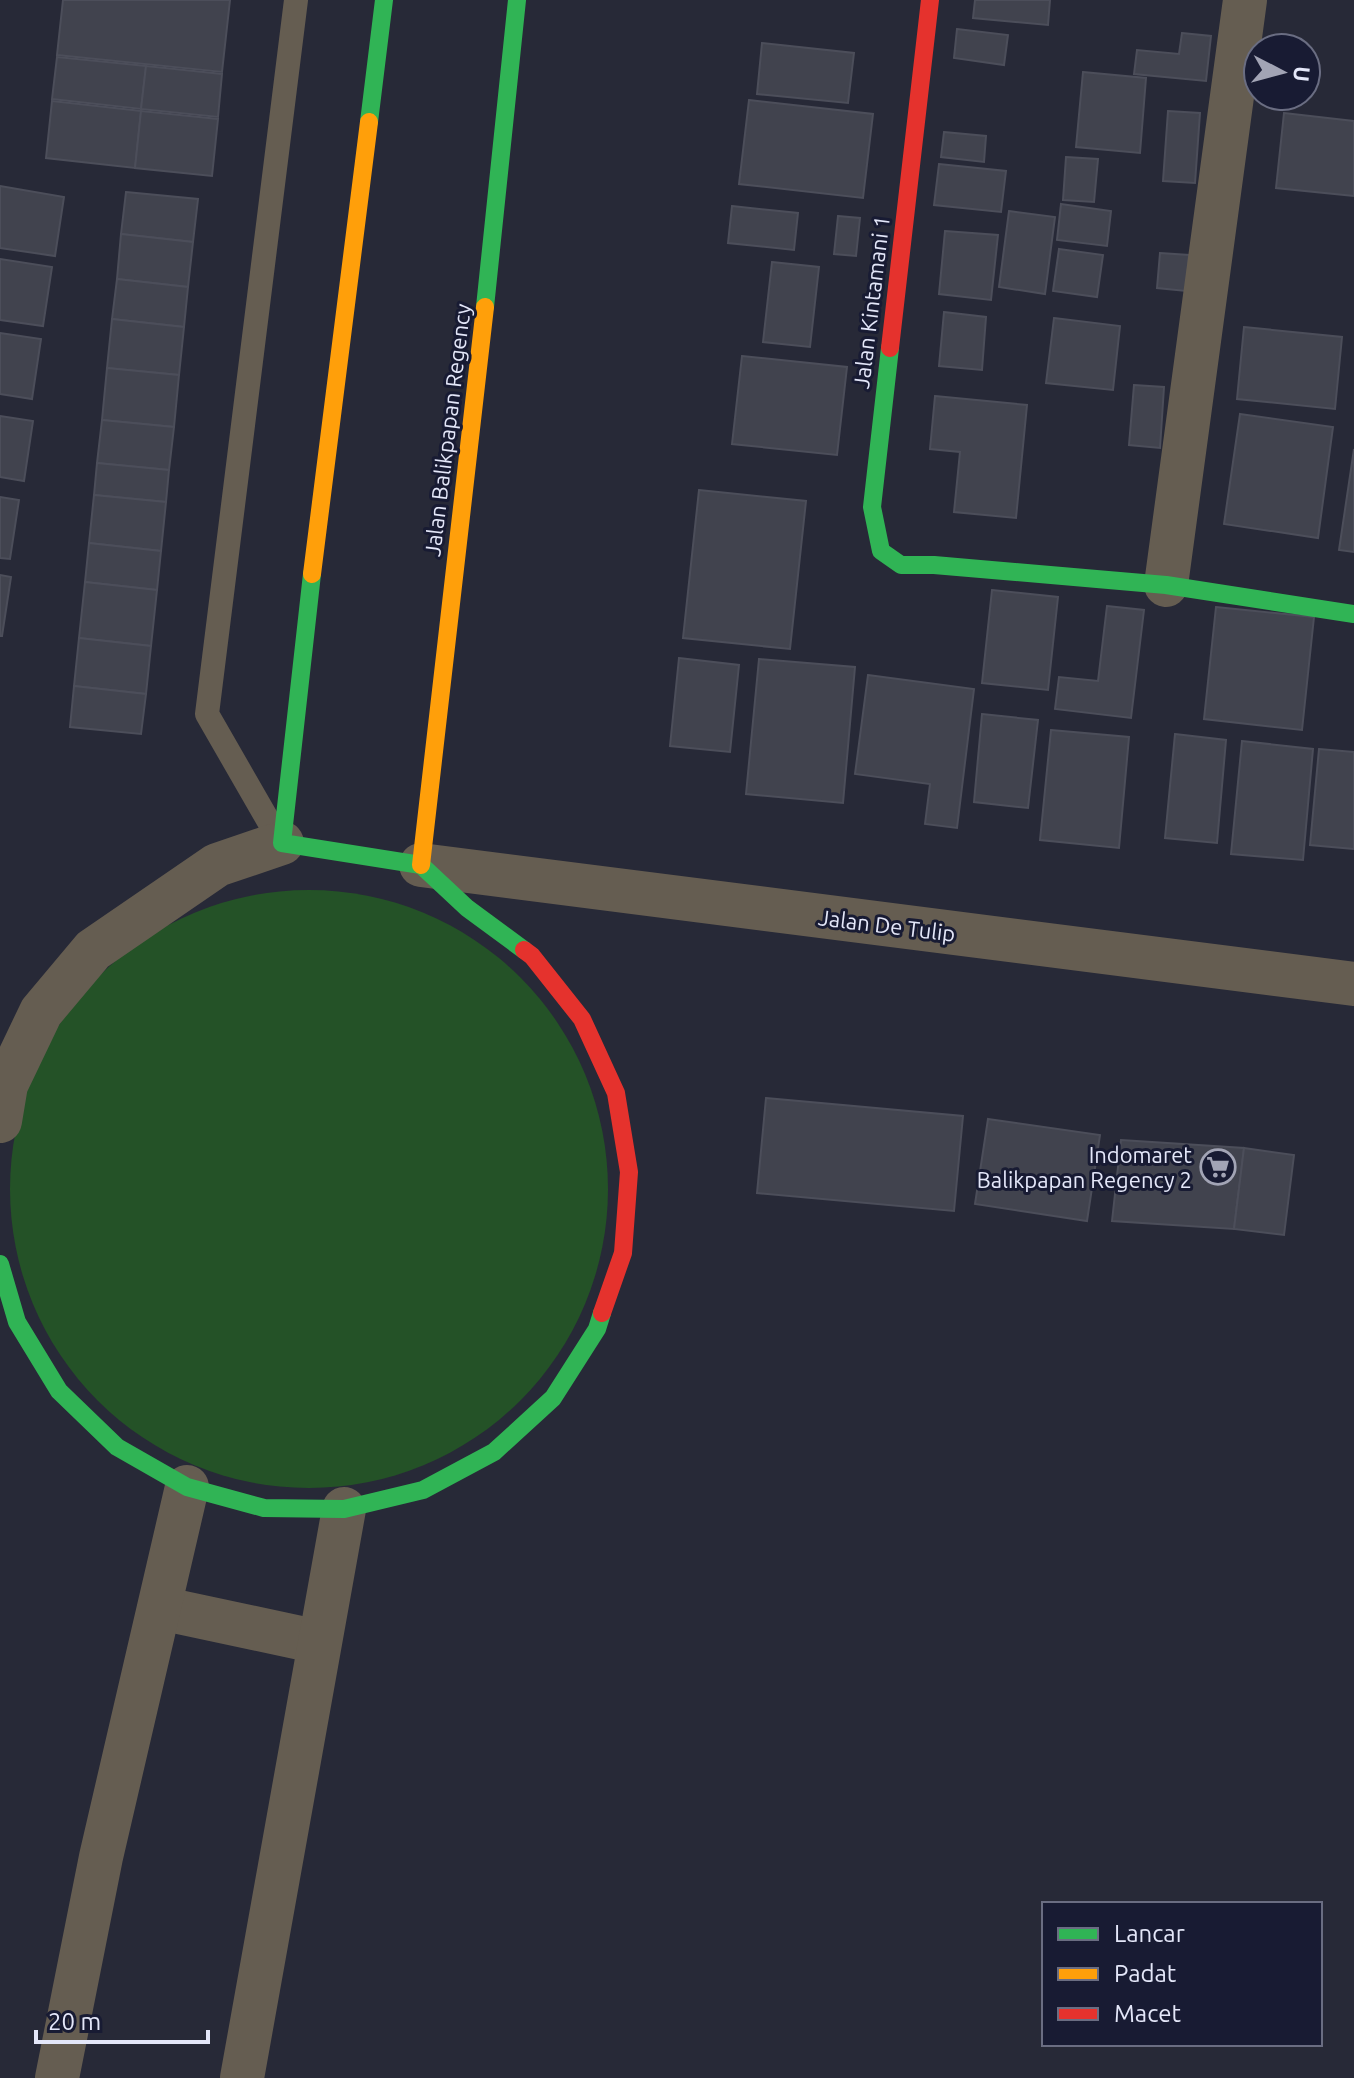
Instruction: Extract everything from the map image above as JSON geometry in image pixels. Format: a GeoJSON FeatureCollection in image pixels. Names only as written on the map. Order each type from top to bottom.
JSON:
{"type":"FeatureCollection","features":[{"type":"Feature","properties":{"kind":"street"},"geometry":{"type":"LineString","coordinates":[[282,843],[322,489],[384,0]]}},
{"type":"Feature","properties":{"kind":"street","name":"Jalan Balikpapan Regency"},"geometry":{"type":"LineString","coordinates":[[421,865],[501,166],[517,0]]}},
{"type":"Feature","properties":{"kind":"street","name":"Jalan Kintamani 1"},"geometry":{"type":"LineString","coordinates":[[930,0],[872,507],[881,551],[901,565],[934,565],[1166,585],[1354,614]]}},
{"type":"Feature","properties":{"kind":"street"},"geometry":{"type":"LineString","coordinates":[[1166,585],[1245,0]]}},
{"type":"Feature","properties":{"kind":"street"},"geometry":{"type":"LineString","coordinates":[[0,1264],[17,1322],[59,1391],[117,1447],[187,1487],[264,1508],[344,1509],[423,1490],[494,1452],[553,1398],[597,1329],[623,1253],[629,1172],[616,1093],[582,1019],[532,956],[467,908],[421,865],[282,843],[217,865],[93,950],[41,1012],[2,1097]]}},
{"type":"Feature","properties":{"kind":"street","name":"Jalan De Tulip"},"geometry":{"type":"LineString","coordinates":[[421,865],[1354,984]]}},
{"type":"Feature","properties":{"kind":"street"},"geometry":{"type":"LineString","coordinates":[[57,2078],[101,1857],[187,1487]]}},
{"type":"Feature","properties":{"kind":"street"},"geometry":{"type":"LineString","coordinates":[[242,2078],[344,1509]]}},
{"type":"Feature","properties":{"kind":"street"},"geometry":{"type":"LineString","coordinates":[[160,1608],[319,1642]]}},
{"type":"Feature","properties":{"kind":"lane"},"geometry":{"type":"LineString","coordinates":[[282,843],[207,714],[296,0]]}},
{"type":"Feature","properties":{"kind":"green space"},"geometry":{"type":"Polygon","coordinates":[[[309,890],[367,896],[423,913],[475,940],[521,977],[558,1023],[585,1075],[602,1131],[608,1189],[602,1247],[585,1303],[558,1355],[521,1401],[475,1438],[423,1465],[367,1482],[309,1488],[251,1482],[195,1465],[143,1438],[97,1401],[60,1355],[33,1303],[16,1247],[10,1189],[16,1131],[33,1075],[60,1023],[97,977],[143,940],[195,913],[251,896],[309,890]]]}},
{"type":"Feature","properties":{"kind":"building"},"geometry":{"type":"Polygon","coordinates":[[[63,0],[230,0],[222,72],[57,55],[63,0]]]}},
{"type":"Feature","properties":{"kind":"building"},"geometry":{"type":"Polygon","coordinates":[[[975,0],[1050,0],[1048,25],[973,18],[975,0]]]}},
{"type":"Feature","properties":{"kind":"building"},"geometry":{"type":"Polygon","coordinates":[[[957,29],[1008,35],[1004,65],[954,58],[957,29]]]}},
{"type":"Feature","properties":{"kind":"building"},"geometry":{"type":"Polygon","coordinates":[[[1182,33],[1211,36],[1206,81],[1134,74],[1137,50],[1179,54],[1182,33]]]}},
{"type":"Feature","properties":{"kind":"building"},"geometry":{"type":"Polygon","coordinates":[[[762,43],[854,53],[848,103],[757,94],[762,43]]]}},
{"type":"Feature","properties":{"kind":"building"},"geometry":{"type":"Polygon","coordinates":[[[57,57],[146,66],[141,109],[52,99],[57,57]]]}},
{"type":"Feature","properties":{"kind":"building"},"geometry":{"type":"Polygon","coordinates":[[[146,66],[222,74],[218,117],[141,109],[146,66]]]}},
{"type":"Feature","properties":{"kind":"building"},"geometry":{"type":"Polygon","coordinates":[[[1083,72],[1146,78],[1140,153],[1076,147],[1083,72]]]}},
{"type":"Feature","properties":{"kind":"building"},"geometry":{"type":"Polygon","coordinates":[[[749,100],[873,114],[863,198],[739,184],[749,100]]]}},
{"type":"Feature","properties":{"kind":"building"},"geometry":{"type":"Polygon","coordinates":[[[52,101],[141,111],[135,168],[46,158],[52,101]]]}},
{"type":"Feature","properties":{"kind":"building"},"geometry":{"type":"Polygon","coordinates":[[[141,111],[218,119],[212,176],[135,168],[141,111]]]}},
{"type":"Feature","properties":{"kind":"building"},"geometry":{"type":"Polygon","coordinates":[[[1168,111],[1200,113],[1195,183],[1163,181],[1168,111]]]}},
{"type":"Feature","properties":{"kind":"building"},"geometry":{"type":"Polygon","coordinates":[[[1284,113],[1354,121],[1354,196],[1276,188],[1284,113]]]}},
{"type":"Feature","properties":{"kind":"building"},"geometry":{"type":"Polygon","coordinates":[[[944,132],[986,136],[984,162],[941,157],[944,132]]]}},
{"type":"Feature","properties":{"kind":"building"},"geometry":{"type":"Polygon","coordinates":[[[1066,157],[1098,159],[1094,202],[1063,200],[1066,157]]]}},
{"type":"Feature","properties":{"kind":"building"},"geometry":{"type":"Polygon","coordinates":[[[939,164],[1006,171],[1001,212],[934,205],[939,164]]]}},
{"type":"Feature","properties":{"kind":"building"},"geometry":{"type":"Polygon","coordinates":[[[0,186],[64,197],[55,256],[0,248],[0,186]]]}},
{"type":"Feature","properties":{"kind":"building"},"geometry":{"type":"Polygon","coordinates":[[[126,192],[198,199],[193,242],[121,234],[126,192]]]}},
{"type":"Feature","properties":{"kind":"building"},"geometry":{"type":"Polygon","coordinates":[[[1061,204],[1111,211],[1107,246],[1057,240],[1061,204]]]}},
{"type":"Feature","properties":{"kind":"building"},"geometry":{"type":"Polygon","coordinates":[[[732,206],[798,213],[794,250],[728,243],[732,206]]]}},
{"type":"Feature","properties":{"kind":"building"},"geometry":{"type":"Polygon","coordinates":[[[1009,211],[1055,217],[1045,294],[999,287],[1009,211]]]}},
{"type":"Feature","properties":{"kind":"building"},"geometry":{"type":"Polygon","coordinates":[[[838,216],[860,218],[856,256],[834,254],[838,216]]]}},
{"type":"Feature","properties":{"kind":"building"},"geometry":{"type":"Polygon","coordinates":[[[945,231],[998,235],[991,300],[939,294],[945,231]]]}},
{"type":"Feature","properties":{"kind":"building"},"geometry":{"type":"Polygon","coordinates":[[[121,234],[193,242],[188,287],[117,279],[121,234]]]}},
{"type":"Feature","properties":{"kind":"building"},"geometry":{"type":"Polygon","coordinates":[[[1059,249],[1103,255],[1097,297],[1053,291],[1059,249]]]}},
{"type":"Feature","properties":{"kind":"building"},"geometry":{"type":"Polygon","coordinates":[[[1160,253],[1189,255],[1186,291],[1157,288],[1160,253]]]}},
{"type":"Feature","properties":{"kind":"building"},"geometry":{"type":"Polygon","coordinates":[[[0,259],[52,267],[43,326],[0,320],[0,259]]]}},
{"type":"Feature","properties":{"kind":"building"},"geometry":{"type":"Polygon","coordinates":[[[772,262],[819,267],[810,347],[763,342],[772,262]]]}},
{"type":"Feature","properties":{"kind":"building"},"geometry":{"type":"Polygon","coordinates":[[[117,279],[188,287],[184,327],[112,319],[117,279]]]}},
{"type":"Feature","properties":{"kind":"building"},"geometry":{"type":"Polygon","coordinates":[[[944,312],[986,317],[982,370],[939,366],[944,312]]]}},
{"type":"Feature","properties":{"kind":"building"},"geometry":{"type":"Polygon","coordinates":[[[1054,318],[1120,326],[1113,390],[1046,383],[1054,318]]]}},
{"type":"Feature","properties":{"kind":"building"},"geometry":{"type":"Polygon","coordinates":[[[112,319],[184,327],[179,375],[107,368],[112,319]]]}},
{"type":"Feature","properties":{"kind":"building"},"geometry":{"type":"Polygon","coordinates":[[[1244,327],[1342,337],[1335,409],[1237,399],[1244,327]]]}},
{"type":"Feature","properties":{"kind":"building"},"geometry":{"type":"Polygon","coordinates":[[[0,333],[41,339],[32,399],[0,394],[0,333]]]}},
{"type":"Feature","properties":{"kind":"building"},"geometry":{"type":"Polygon","coordinates":[[[742,356],[847,367],[837,455],[732,444],[742,356]]]}},
{"type":"Feature","properties":{"kind":"building"},"geometry":{"type":"Polygon","coordinates":[[[107,368],[179,375],[174,427],[102,420],[107,368]]]}},
{"type":"Feature","properties":{"kind":"building"},"geometry":{"type":"Polygon","coordinates":[[[1134,385],[1164,387],[1160,448],[1129,445],[1134,385]]]}},
{"type":"Feature","properties":{"kind":"building"},"geometry":{"type":"Polygon","coordinates":[[[935,396],[1027,405],[1016,518],[954,512],[960,452],[930,449],[935,396]]]}},
{"type":"Feature","properties":{"kind":"building"},"geometry":{"type":"Polygon","coordinates":[[[1240,414],[1333,427],[1318,538],[1224,524],[1240,414]]]}},
{"type":"Feature","properties":{"kind":"building"},"geometry":{"type":"Polygon","coordinates":[[[0,416],[33,421],[24,481],[0,477],[0,416]]]}},
{"type":"Feature","properties":{"kind":"building"},"geometry":{"type":"Polygon","coordinates":[[[102,420],[174,427],[169,470],[97,463],[102,420]]]}},
{"type":"Feature","properties":{"kind":"building"},"geometry":{"type":"Polygon","coordinates":[[[1354,449],[1354,552],[1339,550],[1354,449]]]}},
{"type":"Feature","properties":{"kind":"building"},"geometry":{"type":"Polygon","coordinates":[[[97,463],[169,470],[166,502],[94,495],[97,463]]]}},
{"type":"Feature","properties":{"kind":"building"},"geometry":{"type":"Polygon","coordinates":[[[699,490],[806,501],[790,649],[683,638],[699,490]]]}},
{"type":"Feature","properties":{"kind":"building"},"geometry":{"type":"Polygon","coordinates":[[[94,495],[166,502],[161,551],[89,543],[94,495]]]}},
{"type":"Feature","properties":{"kind":"building"},"geometry":{"type":"Polygon","coordinates":[[[0,497],[19,500],[10,559],[0,558],[0,497]]]}},
{"type":"Feature","properties":{"kind":"building"},"geometry":{"type":"Polygon","coordinates":[[[89,543],[161,551],[157,590],[85,582],[89,543]]]}},
{"type":"Feature","properties":{"kind":"building"},"geometry":{"type":"Polygon","coordinates":[[[0,575],[11,577],[2,636],[0,636],[0,575]]]}},
{"type":"Feature","properties":{"kind":"building"},"geometry":{"type":"Polygon","coordinates":[[[85,582],[157,590],[151,646],[79,638],[85,582]]]}},
{"type":"Feature","properties":{"kind":"building"},"geometry":{"type":"Polygon","coordinates":[[[992,590],[1058,597],[1048,690],[982,683],[992,590]]]}},
{"type":"Feature","properties":{"kind":"building"},"geometry":{"type":"Polygon","coordinates":[[[1107,606],[1144,610],[1131,718],[1055,709],[1059,677],[1098,681],[1107,606]]]}},
{"type":"Feature","properties":{"kind":"building"},"geometry":{"type":"Polygon","coordinates":[[[1216,607],[1314,617],[1302,730],[1204,719],[1216,607]]]}},
{"type":"Feature","properties":{"kind":"building"},"geometry":{"type":"Polygon","coordinates":[[[79,638],[151,646],[146,694],[74,686],[79,638]]]}},
{"type":"Feature","properties":{"kind":"building"},"geometry":{"type":"Polygon","coordinates":[[[679,658],[739,665],[730,752],[670,746],[679,658]]]}},
{"type":"Feature","properties":{"kind":"building"},"geometry":{"type":"Polygon","coordinates":[[[759,659],[855,667],[843,803],[746,794],[759,659]]]}},
{"type":"Feature","properties":{"kind":"building"},"geometry":{"type":"Polygon","coordinates":[[[868,675],[974,689],[957,828],[925,824],[930,784],[855,774],[868,675]]]}},
{"type":"Feature","properties":{"kind":"building"},"geometry":{"type":"Polygon","coordinates":[[[74,686],[146,694],[141,734],[70,727],[74,686]]]}},
{"type":"Feature","properties":{"kind":"building"},"geometry":{"type":"Polygon","coordinates":[[[982,714],[1038,720],[1028,808],[974,802],[982,714]]]}},
{"type":"Feature","properties":{"kind":"building"},"geometry":{"type":"Polygon","coordinates":[[[1051,730],[1129,737],[1119,848],[1040,840],[1051,730]]]}},
{"type":"Feature","properties":{"kind":"building"},"geometry":{"type":"Polygon","coordinates":[[[1175,734],[1226,740],[1217,843],[1165,838],[1175,734]]]}},
{"type":"Feature","properties":{"kind":"building"},"geometry":{"type":"Polygon","coordinates":[[[1242,741],[1313,749],[1303,860],[1231,854],[1242,741]]]}},
{"type":"Feature","properties":{"kind":"building"},"geometry":{"type":"Polygon","coordinates":[[[1319,749],[1354,752],[1354,849],[1310,845],[1319,749]]]}},
{"type":"Feature","properties":{"kind":"building"},"geometry":{"type":"Polygon","coordinates":[[[766,1098],[963,1116],[954,1211],[757,1193],[766,1098]]]}},
{"type":"Feature","properties":{"kind":"building"},"geometry":{"type":"Polygon","coordinates":[[[988,1119],[1100,1135],[1087,1221],[975,1204],[988,1119]]]}},
{"type":"Feature","properties":{"kind":"building"},"geometry":{"type":"Polygon","coordinates":[[[1121,1140],[1244,1148],[1234,1229],[1112,1221],[1121,1140]]]}},
{"type":"Feature","properties":{"kind":"building"},"geometry":{"type":"Polygon","coordinates":[[[1244,1148],[1294,1155],[1284,1235],[1234,1229],[1244,1148]]]}},
{"type":"Feature","properties":{"kind":"traffic: fast"},"geometry":{"type":"LineString","coordinates":[[369,122],[384,0]]}},
{"type":"Feature","properties":{"kind":"traffic: fast"},"geometry":{"type":"LineString","coordinates":[[485,307],[517,0]]}},
{"type":"Feature","properties":{"kind":"traffic: fast"},"geometry":{"type":"LineString","coordinates":[[890,348],[872,507],[881,551],[901,565],[934,565],[1166,585],[1354,614]]}},
{"type":"Feature","properties":{"kind":"traffic: fast"},"geometry":{"type":"LineString","coordinates":[[312,574],[282,843],[421,865],[467,908],[524,950]]}},
{"type":"Feature","properties":{"kind":"traffic: fast"},"geometry":{"type":"LineString","coordinates":[[0,1264],[17,1322],[59,1391],[117,1447],[187,1487],[264,1508],[344,1509],[423,1490],[494,1452],[553,1398],[597,1329],[602,1313]]}},
{"type":"Feature","properties":{"kind":"traffic: slow"},"geometry":{"type":"LineString","coordinates":[[312,574],[369,122]]}},
{"type":"Feature","properties":{"kind":"traffic: slow"},"geometry":{"type":"LineString","coordinates":[[421,865],[485,307]]}},
{"type":"Feature","properties":{"kind":"traffic: jam"},"geometry":{"type":"LineString","coordinates":[[890,348],[930,0]]}},
{"type":"Feature","properties":{"kind":"traffic: jam"},"geometry":{"type":"LineString","coordinates":[[524,950],[582,1019],[616,1093],[629,1172],[623,1253],[602,1313]]}},
{"type":"Feature","properties":{"kind":"place","name":"Indomaret Balikpapan Regency 2"},"geometry":{"type":"Point","coordinates":[1218,1167]}}]}
